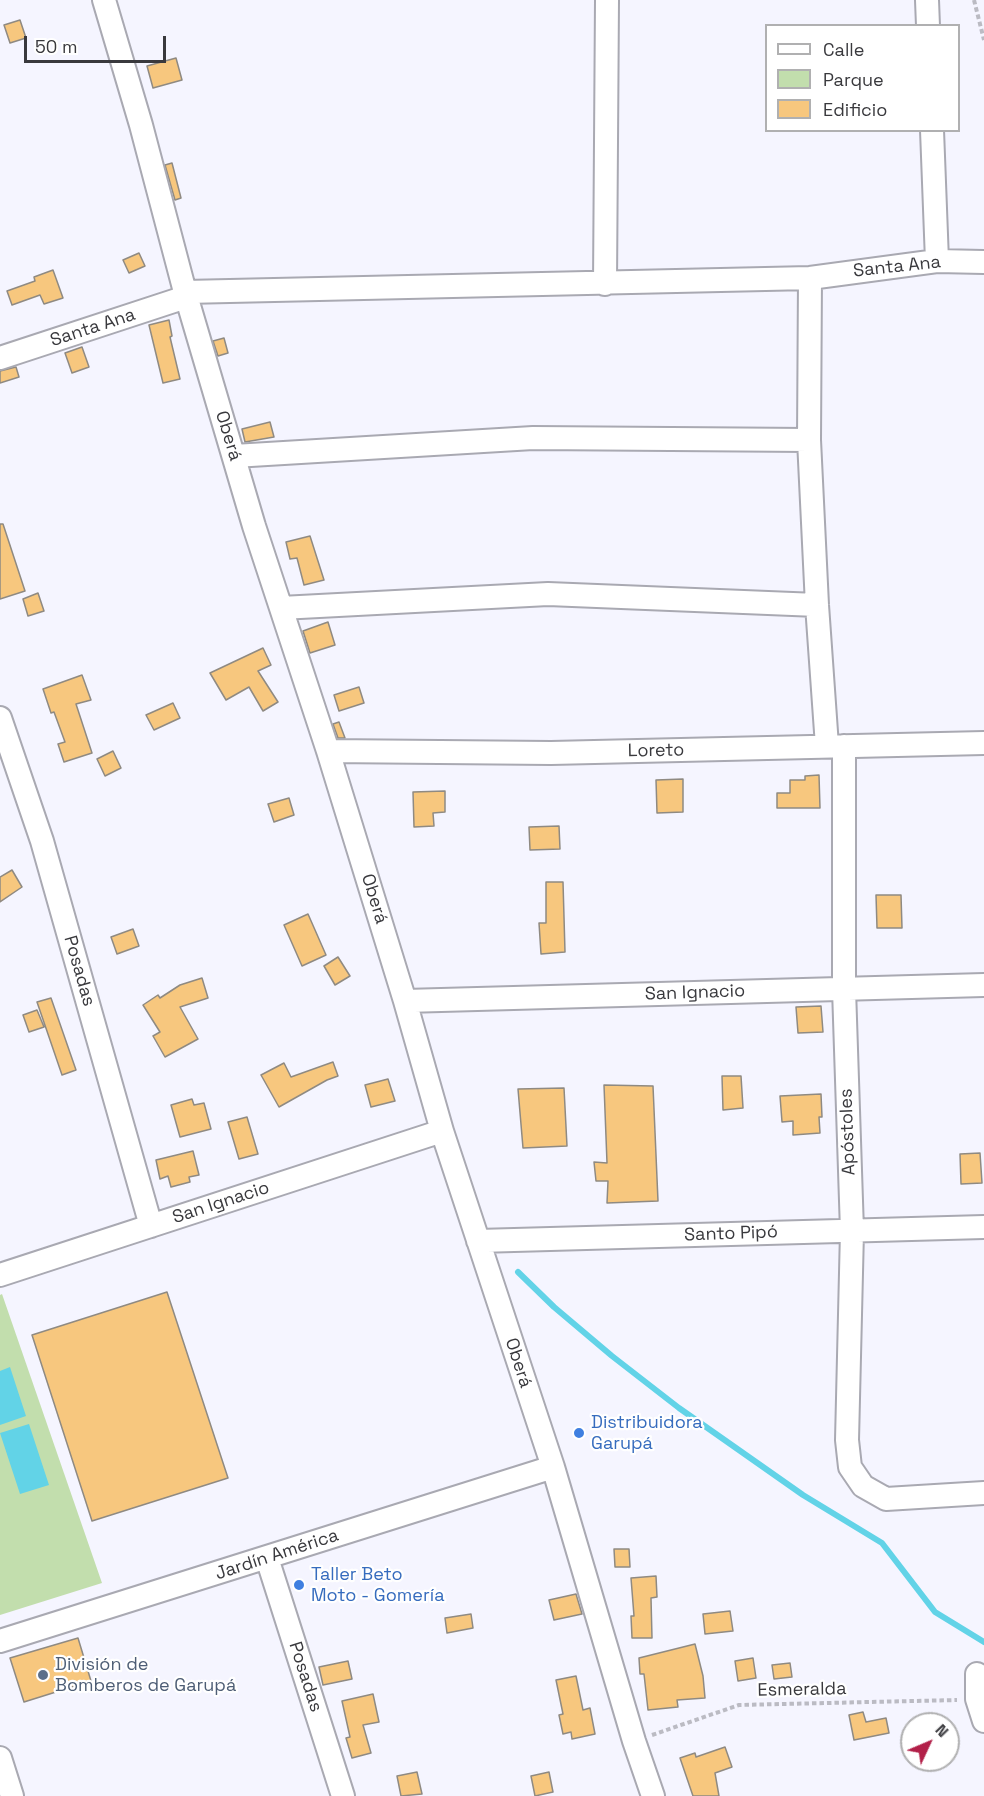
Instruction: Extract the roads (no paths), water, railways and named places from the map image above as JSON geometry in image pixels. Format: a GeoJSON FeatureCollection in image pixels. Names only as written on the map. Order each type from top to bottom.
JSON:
{"type":"FeatureCollection","features":[{"type":"Feature","properties":{"kind":"street","name":"Oberá"},"geometry":{"type":"LineString","coordinates":[[104,0],[141,124],[186,295],[234,456],[328,751],[405,1001],[442,1131],[553,1467],[634,1741],[653,1796]]}},
{"type":"Feature","properties":{"kind":"street"},"geometry":{"type":"LineString","coordinates":[[605,284],[607,0]]}},
{"type":"Feature","properties":{"kind":"street"},"geometry":{"type":"LineString","coordinates":[[927,0],[928,24]]}},
{"type":"Feature","properties":{"kind":"street"},"geometry":{"type":"LineString","coordinates":[[932,132],[937,261]]}},
{"type":"Feature","properties":{"kind":"street","name":"Santa Ana"},"geometry":{"type":"LineString","coordinates":[[0,357],[186,295],[810,278],[937,261],[984,262]]}},
{"type":"Feature","properties":{"kind":"street","name":"Apóstoles"},"geometry":{"type":"LineString","coordinates":[[810,278],[809,440],[817,604],[836,746],[852,1231],[848,1449],[850,1467],[862,1486],[886,1499],[984,1493]]}},
{"type":"Feature","properties":{"kind":"street"},"geometry":{"type":"LineString","coordinates":[[234,456],[534,438],[809,440]]}},
{"type":"Feature","properties":{"kind":"street"},"geometry":{"type":"LineString","coordinates":[[282,608],[548,594],[817,604]]}},
{"type":"Feature","properties":{"kind":"street","name":"Posadas"},"geometry":{"type":"LineString","coordinates":[[0,718],[42,841],[151,1226]]}},
{"type":"Feature","properties":{"kind":"street","name":"Loreto"},"geometry":{"type":"LineString","coordinates":[[328,751],[551,753],[984,743]]}},
{"type":"Feature","properties":{"kind":"street","name":"San Ignacio"},"geometry":{"type":"LineString","coordinates":[[405,1001],[984,985]]}},
{"type":"Feature","properties":{"kind":"street","name":"San Ignacio"},"geometry":{"type":"LineString","coordinates":[[0,1275],[442,1131]]}},
{"type":"Feature","properties":{"kind":"street","name":"Santo Pipó"},"geometry":{"type":"LineString","coordinates":[[478,1241],[984,1227]]}},
{"type":"Feature","properties":{"kind":"street","name":"Jardín América"},"geometry":{"type":"LineString","coordinates":[[0,1641],[553,1467]]}},
{"type":"Feature","properties":{"kind":"street","name":"Posadas"},"geometry":{"type":"LineString","coordinates":[[267,1558],[343,1796]]}},
{"type":"Feature","properties":{"kind":"street"},"geometry":{"type":"LineString","coordinates":[[978,1674],[978,1699],[984,1721]]}},
{"type":"Feature","properties":{"kind":"street"},"geometry":{"type":"LineString","coordinates":[[0,1758],[12,1796]]}},
{"type":"Feature","properties":{"kind":"water"},"geometry":{"type":"Polygon","coordinates":[[[10,1367],[26,1416],[0,1425],[0,1371],[10,1367]]]}},
{"type":"Feature","properties":{"kind":"water"},"geometry":{"type":"Polygon","coordinates":[[[29,1424],[49,1485],[20,1494],[0,1433],[29,1424]]]}},
{"type":"Feature","properties":{"kind":"waterway"},"geometry":{"type":"LineString","coordinates":[[518,1272],[554,1307],[612,1356],[679,1408],[803,1495],[882,1543],[935,1612],[984,1642]]}},
{"type":"Feature","properties":{"kind":"place","name":"Distribuidora Garupá"},"geometry":{"type":"Point","coordinates":[579,1433]}},
{"type":"Feature","properties":{"kind":"place","name":"Taller Beto Moto - Gomería"},"geometry":{"type":"Point","coordinates":[299,1585]}},
{"type":"Feature","properties":{"kind":"place","name":"División de Bomberos de Garupá"},"geometry":{"type":"Point","coordinates":[43,1675]}}]}
